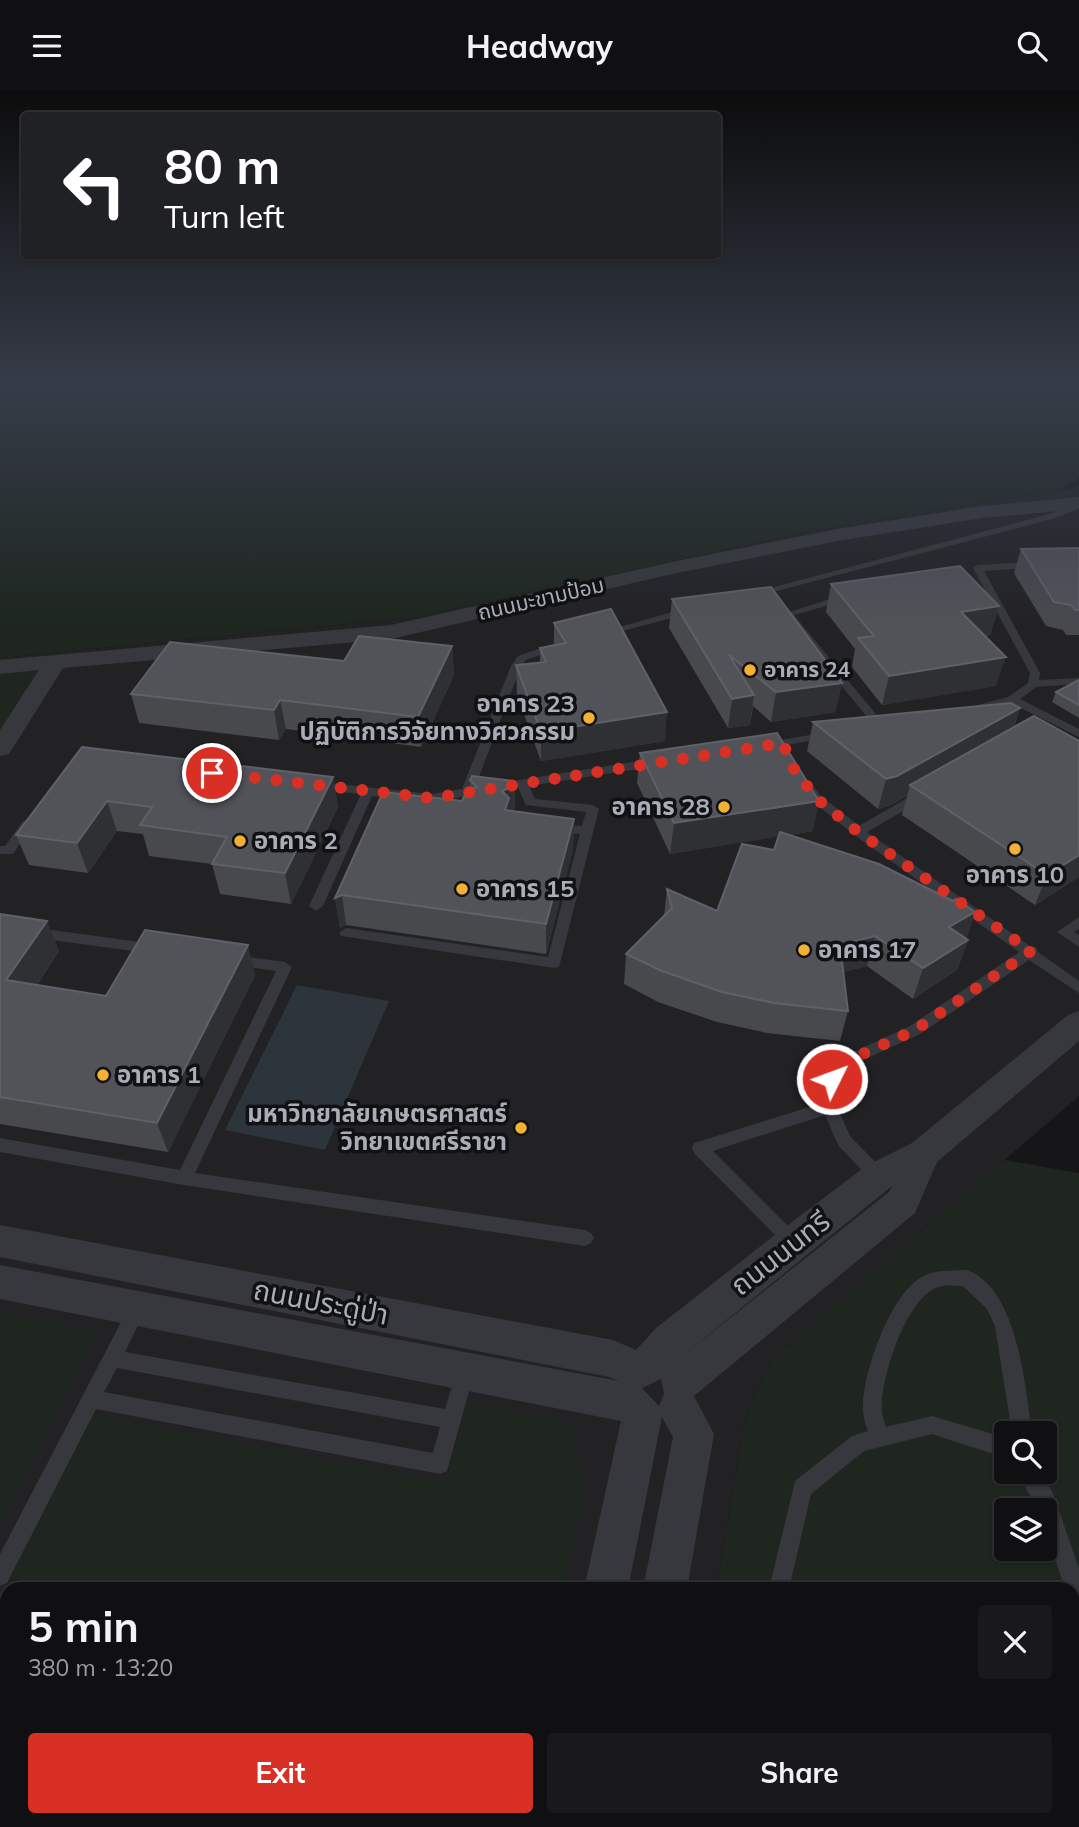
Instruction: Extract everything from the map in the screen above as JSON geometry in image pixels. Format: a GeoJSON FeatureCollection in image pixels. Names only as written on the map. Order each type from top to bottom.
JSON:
{"type":"FeatureCollection","features":[{"type":"Feature","properties":{"kind":"street","name":"ถนนมะขามป้อม"},"geometry":{"type":"LineString","coordinates":[[0,667],[391,632],[672,568],[843,534],[983,512],[1079,504]]}},
{"type":"Feature","properties":{"kind":"street"},"geometry":{"type":"LineString","coordinates":[[0,749],[55,663]]}},
{"type":"Feature","properties":{"kind":"street","name":"ถนนนนทรี"},"geometry":{"type":"LineString","coordinates":[[652,1391],[670,1341],[878,1176],[924,1153],[1079,1023]]}},
{"type":"Feature","properties":{"kind":"street","name":"ถนนนนทรี"},"geometry":{"type":"LineString","coordinates":[[652,1391],[902,1202],[924,1153]]}},
{"type":"Feature","properties":{"kind":"street","name":"ถนนประดู่ป่า"},"geometry":{"type":"LineString","coordinates":[[0,1241],[614,1359],[652,1391]]}},
{"type":"Feature","properties":{"kind":"street","name":"ถนนประดู่ป่า"},"geometry":{"type":"LineString","coordinates":[[0,1282],[465,1372],[652,1391]]}},
{"type":"Feature","properties":{"kind":"street"},"geometry":{"type":"LineString","coordinates":[[608,1582],[652,1391]]}},
{"type":"Feature","properties":{"kind":"street"},"geometry":{"type":"LineString","coordinates":[[652,1391],[694,1434],[666,1582]]}},
{"type":"Feature","properties":{"kind":"lane"},"geometry":{"type":"LineString","coordinates":[[749,595],[1053,516],[1079,504]]}},
{"type":"Feature","properties":{"kind":"lane"},"geometry":{"type":"LineString","coordinates":[[1033,684],[1035,673],[978,570],[983,565],[1041,565]]}},
{"type":"Feature","properties":{"kind":"lane"},"geometry":{"type":"LineString","coordinates":[[863,592],[788,614],[874,727],[893,723]]}},
{"type":"Feature","properties":{"kind":"lane"},"geometry":{"type":"LineString","coordinates":[[596,635],[696,609]]}},
{"type":"Feature","properties":{"kind":"lane"},"geometry":{"type":"LineString","coordinates":[[466,793],[516,666],[522,658],[573,641]]}},
{"type":"Feature","properties":{"kind":"lane"},"geometry":{"type":"LineString","coordinates":[[961,711],[994,710],[1033,684],[1079,681]]}},
{"type":"Feature","properties":{"kind":"lane"},"geometry":{"type":"LineString","coordinates":[[1012,699],[1079,734]]}},
{"type":"Feature","properties":{"kind":"lane"},"geometry":{"type":"LineString","coordinates":[[745,749],[843,732]]}},
{"type":"Feature","properties":{"kind":"lane"},"geometry":{"type":"LineString","coordinates":[[783,743],[789,757]]}},
{"type":"Feature","properties":{"kind":"lane"},"geometry":{"type":"LineString","coordinates":[[299,784],[411,798],[466,793],[670,761]]}},
{"type":"Feature","properties":{"kind":"lane"},"geometry":{"type":"LineString","coordinates":[[800,777],[816,798],[858,832],[1031,951],[1079,988]]}},
{"type":"Feature","properties":{"kind":"lane"},"geometry":{"type":"LineString","coordinates":[[346,933],[554,963],[593,809],[530,802],[522,784]]}},
{"type":"Feature","properties":{"kind":"lane"},"geometry":{"type":"LineString","coordinates":[[858,832],[928,791]]}},
{"type":"Feature","properties":{"kind":"lane"},"geometry":{"type":"LineString","coordinates":[[316,906],[368,792]]}},
{"type":"Feature","properties":{"kind":"lane"},"geometry":{"type":"LineString","coordinates":[[411,798],[428,810],[438,812]]}},
{"type":"Feature","properties":{"kind":"lane"},"geometry":{"type":"LineString","coordinates":[[0,850],[8,851],[37,810]]}},
{"type":"Feature","properties":{"kind":"lane"},"geometry":{"type":"LineString","coordinates":[[537,825],[587,831]]}},
{"type":"Feature","properties":{"kind":"lane"},"geometry":{"type":"LineString","coordinates":[[1079,922],[1064,932],[1079,942]]}},
{"type":"Feature","properties":{"kind":"lane"},"geometry":{"type":"LineString","coordinates":[[0,928],[177,952]]}},
{"type":"Feature","properties":{"kind":"lane"},"geometry":{"type":"LineString","coordinates":[[878,1176],[844,1140],[830,1107],[832,1079],[843,1063],[915,1030],[1031,951]]}},
{"type":"Feature","properties":{"kind":"lane"},"geometry":{"type":"LineString","coordinates":[[184,1178],[285,967],[217,958]]}},
{"type":"Feature","properties":{"kind":"lane"},"geometry":{"type":"LineString","coordinates":[[793,1242],[700,1148],[830,1107]]}},
{"type":"Feature","properties":{"kind":"lane"},"geometry":{"type":"LineString","coordinates":[[0,1145],[184,1178],[585,1238]]}},
{"type":"Feature","properties":{"kind":"lane"},"geometry":{"type":"LineString","coordinates":[[880,1438],[872,1407],[878,1374],[900,1317],[913,1294],[933,1279],[967,1278],[993,1303],[1004,1326],[1020,1421]]}},
{"type":"Feature","properties":{"kind":"lane"},"geometry":{"type":"LineString","coordinates":[[323,1345],[336,1304]]}},
{"type":"Feature","properties":{"kind":"lane"},"geometry":{"type":"LineString","coordinates":[[0,1576],[137,1309]]}},
{"type":"Feature","properties":{"kind":"lane"},"geometry":{"type":"LineString","coordinates":[[112,1358],[452,1419]]}},
{"type":"Feature","properties":{"kind":"lane"},"geometry":{"type":"LineString","coordinates":[[91,1399],[440,1464],[465,1372]]}},
{"type":"Feature","properties":{"kind":"lane"},"geometry":{"type":"LineString","coordinates":[[781,1582],[802,1488],[859,1443],[932,1426],[994,1444]]}},
{"type":"Feature","properties":{"kind":"lane"},"geometry":{"type":"LineString","coordinates":[[1035,1484],[1045,1498],[1073,1582]]}},
{"type":"Feature","properties":{"kind":"shaded area"},"geometry":{"type":"Polygon","coordinates":[[[0,464],[1079,464],[1079,478],[1059,490],[803,533],[417,617],[0,658],[0,464]]]}},
{"type":"Feature","properties":{"kind":"shaded area","name":"มหาวิทยาลัยเกษตรศาสตร์ วิทยาเขตศรีราชา"},"geometry":{"type":"Polygon","coordinates":[[[1079,487],[1079,1096],[770,1361],[744,1424],[717,1582],[0,1582],[0,658],[417,617],[803,533],[1079,487]]]}},
{"type":"Feature","properties":{"kind":"shaded area"},"geometry":{"type":"Polygon","coordinates":[[[55,663],[0,749],[0,667],[55,663]]]}},
{"type":"Feature","properties":{"kind":"shaded area"},"geometry":{"type":"Polygon","coordinates":[[[297,985],[389,1001],[325,1150],[225,1130],[297,985]]]}},
{"type":"Feature","properties":{"kind":"shaded area"},"geometry":{"type":"Polygon","coordinates":[[[1004,1160],[1079,1173],[1079,1582],[717,1582],[744,1424],[770,1361],[1004,1160]]]}},
{"type":"Feature","properties":{"kind":"shaded area"},"geometry":{"type":"Polygon","coordinates":[[[0,1312],[98,1331],[0,1521],[0,1312]]]}},
{"type":"Feature","properties":{"kind":"shaded area"},"geometry":{"type":"Polygon","coordinates":[[[469,1402],[571,1423],[585,1492],[565,1582],[9,1582],[93,1415],[445,1482],[469,1402]]]}},
{"type":"Feature","properties":{"kind":"building"},"geometry":{"type":"Polygon","coordinates":[[[1079,548],[1079,610],[1075,610],[1071,605],[1054,602],[1021,549],[1079,548]]]}},
{"type":"Feature","properties":{"kind":"building"},"geometry":{"type":"Polygon","coordinates":[[[960,566],[999,606],[961,612],[1006,657],[889,676],[858,638],[874,636],[831,584],[960,566]]]}},
{"type":"Feature","properties":{"kind":"building"},"geometry":{"type":"Polygon","coordinates":[[[771,587],[842,683],[776,692],[729,655],[754,695],[732,699],[672,599],[771,587]]]}},
{"type":"Feature","properties":{"kind":"building","name":"อาคาร 23 ปฏิบัติการวิจัยทางวิศวกรรม"},"geometry":{"type":"Polygon","coordinates":[[[611,609],[667,712],[541,732],[516,665],[546,662],[540,648],[566,643],[554,623],[611,609]]]}},
{"type":"Feature","properties":{"kind":"building"},"geometry":{"type":"Polygon","coordinates":[[[359,636],[452,646],[418,717],[280,700],[274,710],[131,694],[170,642],[344,661],[359,636]]]}},
{"type":"Feature","properties":{"kind":"building"},"geometry":{"type":"Polygon","coordinates":[[[1079,680],[1079,705],[1056,692],[1079,680]]]}},
{"type":"Feature","properties":{"kind":"building"},"geometry":{"type":"Polygon","coordinates":[[[1011,703],[1020,708],[897,776],[886,779],[813,722],[1011,703]]]}},
{"type":"Feature","properties":{"kind":"building","name":"อาคาร 10"},"geometry":{"type":"Polygon","coordinates":[[[1034,716],[1079,741],[1079,855],[1047,875],[910,785],[1034,716]]]}},
{"type":"Feature","properties":{"kind":"building"},"geometry":{"type":"Polygon","coordinates":[[[777,733],[819,801],[674,823],[640,753],[777,733]]]}},
{"type":"Feature","properties":{"kind":"building"},"geometry":{"type":"Polygon","coordinates":[[[82,747],[333,777],[285,873],[212,864],[227,837],[140,825],[152,807],[107,801],[77,843],[16,835],[82,747]]]}},
{"type":"Feature","properties":{"kind":"building","name":"อาคาร 15"},"geometry":{"type":"Polygon","coordinates":[[[472,776],[514,781],[513,786],[502,791],[509,798],[505,810],[574,819],[546,924],[342,895],[335,898],[383,792],[462,801],[466,792],[477,787],[470,780],[472,776]]]}},
{"type":"Feature","properties":{"kind":"building","name":"อาคาร 17"},"geometry":{"type":"Polygon","coordinates":[[[780,832],[879,864],[953,901],[956,899],[975,912],[949,927],[968,940],[923,968],[875,936],[840,945],[848,1011],[774,1003],[722,992],[662,971],[626,954],[672,908],[667,889],[717,911],[742,844],[774,850],[780,832]]]}},
{"type":"Feature","properties":{"kind":"building","name":"อาคาร 1"},"geometry":{"type":"Polygon","coordinates":[[[0,914],[47,921],[6,980],[106,996],[145,930],[248,945],[157,1123],[0,1097],[0,914]]]}},
{"type":"Feature","properties":{"kind":"place","name":"อาคาร 24"},"geometry":{"type":"Point","coordinates":[750,670]}},
{"type":"Feature","properties":{"kind":"place","name":"อาคาร 23 ปฏิบัติการวิจัยทางวิศวกรรม"},"geometry":{"type":"Point","coordinates":[589,718]}},
{"type":"Feature","properties":{"kind":"place","name":"อาคาร 28"},"geometry":{"type":"Point","coordinates":[724,807]}},
{"type":"Feature","properties":{"kind":"place","name":"อาคาร 2"},"geometry":{"type":"Point","coordinates":[240,841]}},
{"type":"Feature","properties":{"kind":"place","name":"อาคาร 10"},"geometry":{"type":"Point","coordinates":[1015,849]}},
{"type":"Feature","properties":{"kind":"place","name":"อาคาร 15"},"geometry":{"type":"Point","coordinates":[462,889]}},
{"type":"Feature","properties":{"kind":"place","name":"อาคาร 17"},"geometry":{"type":"Point","coordinates":[804,950]}},
{"type":"Feature","properties":{"kind":"place","name":"อาคาร 1"},"geometry":{"type":"Point","coordinates":[103,1075]}},
{"type":"Feature","properties":{"kind":"place","name":"มหาวิทยาลัยเกษตรศาสตร์ วิทยาเขตศรีราชา"},"geometry":{"type":"Point","coordinates":[521,1128]}},
{"type":"Feature","properties":{"kind":"route"},"geometry":{"type":"LineString","coordinates":[[212,773],[411,798],[432,798],[783,743],[792,766],[816,798],[858,832],[1031,951],[915,1030],[843,1063],[832,1079]]}}]}
